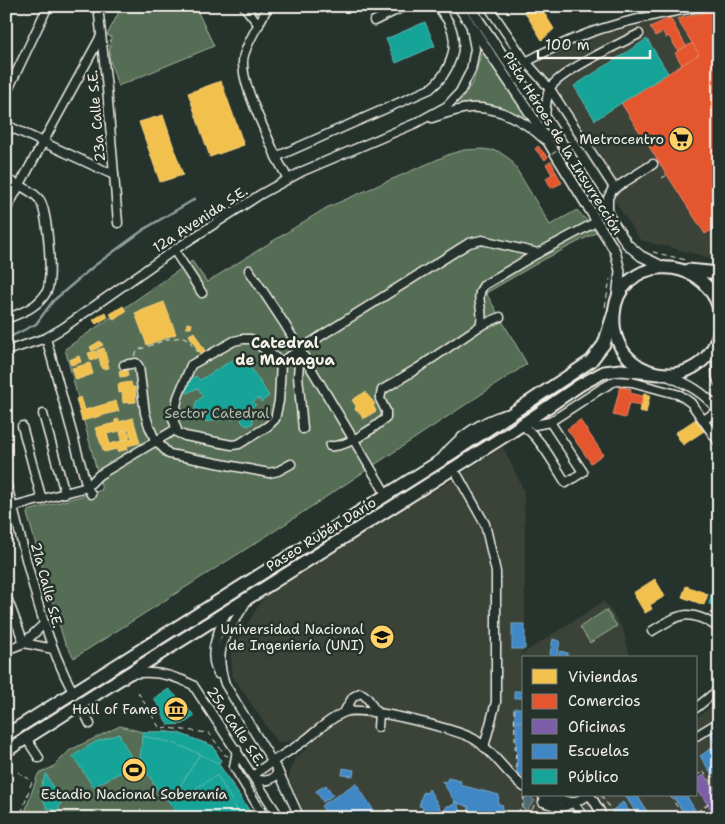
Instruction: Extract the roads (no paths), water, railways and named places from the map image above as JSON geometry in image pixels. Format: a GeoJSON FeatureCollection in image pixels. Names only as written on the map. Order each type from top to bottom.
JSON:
{"type":"FeatureCollection","features":[{"type":"Feature","properties":{"kind":"highway"},"geometry":{"type":"LineString","coordinates":[[662,374],[640,367],[630,360],[623,351],[614,330],[612,307],[626,287],[636,277],[648,271],[671,268],[719,272]]}},
{"type":"Feature","properties":{"kind":"highway"},"geometry":{"type":"LineString","coordinates":[[671,268],[691,274],[702,281],[711,291],[719,308]]}},
{"type":"Feature","properties":{"kind":"highway","name":"Paseo Rubén Darío"},"geometry":{"type":"LineString","coordinates":[[10,733],[436,463],[595,357],[607,338],[612,307]]}},
{"type":"Feature","properties":{"kind":"highway","name":"Paseo Rubén Darío"},"geometry":{"type":"LineString","coordinates":[[6,751],[511,432],[580,385],[598,375],[611,371],[662,374],[683,372],[696,366],[708,355],[718,336]]}},
{"type":"Feature","properties":{"kind":"highway"},"geometry":{"type":"LineString","coordinates":[[80,704],[79,697],[132,662],[144,649]]}},
{"type":"Feature","properties":{"kind":"highway"},"geometry":{"type":"LineString","coordinates":[[73,692],[80,704]]}},
{"type":"Feature","properties":{"kind":"highway"},"geometry":{"type":"LineString","coordinates":[[27,738],[73,703],[75,698],[73,692]]}},
{"type":"Feature","properties":{"kind":"highway"},"geometry":{"type":"LineString","coordinates":[[6,741],[10,733]]}},
{"type":"Feature","properties":{"kind":"main road","name":"Pista Héroes de la Insurrección"},"geometry":{"type":"LineString","coordinates":[[458,6],[534,119],[612,246],[620,272],[612,307]]}},
{"type":"Feature","properties":{"kind":"main road","name":"Pista Héroes de la Insurrección"},"geometry":{"type":"LineString","coordinates":[[469,6],[627,244],[634,251],[671,268]]}},
{"type":"Feature","properties":{"kind":"main road"},"geometry":{"type":"LineString","coordinates":[[718,336],[717,376],[719,382]]}},
{"type":"Feature","properties":{"kind":"main road"},"geometry":{"type":"LineString","coordinates":[[662,374],[699,390],[718,411]]}},
{"type":"Feature","properties":{"kind":"street"},"geometry":{"type":"LineString","coordinates":[[6,94],[48,6]]}},
{"type":"Feature","properties":{"kind":"street","name":"23a Calle S.E."},"geometry":{"type":"LineString","coordinates":[[98,6],[118,223]]}},
{"type":"Feature","properties":{"kind":"street"},"geometry":{"type":"LineString","coordinates":[[244,6],[259,25]]}},
{"type":"Feature","properties":{"kind":"street"},"geometry":{"type":"LineString","coordinates":[[268,6],[244,55],[243,66],[248,88],[276,157],[288,179]]}},
{"type":"Feature","properties":{"kind":"street"},"geometry":{"type":"LineString","coordinates":[[374,21],[395,9],[405,6]]}},
{"type":"Feature","properties":{"kind":"street"},"geometry":{"type":"LineString","coordinates":[[276,157],[430,89],[438,82],[446,74],[453,52],[454,36],[449,22],[438,6]]}},
{"type":"Feature","properties":{"kind":"street"},"geometry":{"type":"LineString","coordinates":[[488,6],[526,62],[550,88],[615,188]]}},
{"type":"Feature","properties":{"kind":"street"},"geometry":{"type":"LineString","coordinates":[[526,62],[589,33],[657,15],[704,6]]}},
{"type":"Feature","properties":{"kind":"street","name":"12a Avenida S.E."},"geometry":{"type":"LineString","coordinates":[[6,352],[46,338],[63,328],[174,250],[261,194],[288,179],[416,123],[446,106],[456,97],[471,70],[475,49],[470,24]]}},
{"type":"Feature","properties":{"kind":"street"},"geometry":{"type":"LineString","coordinates":[[544,117],[550,88],[558,80],[598,54],[638,34]]}},
{"type":"Feature","properties":{"kind":"street"},"geometry":{"type":"LineString","coordinates":[[6,210],[101,35]]}},
{"type":"Feature","properties":{"kind":"street","name":"12a Avenida S.E."},"geometry":{"type":"LineString","coordinates":[[416,123],[465,109],[484,109],[519,121],[538,134],[548,144]]}},
{"type":"Feature","properties":{"kind":"street"},"geometry":{"type":"LineString","coordinates":[[6,125],[114,175]]}},
{"type":"Feature","properties":{"kind":"street"},"geometry":{"type":"LineString","coordinates":[[608,217],[607,205],[609,194],[615,188],[653,164]]}},
{"type":"Feature","properties":{"kind":"street"},"geometry":{"type":"LineString","coordinates":[[6,178],[20,185],[40,200],[47,224],[50,271],[47,291],[32,309],[6,319]]}},
{"type":"Feature","properties":{"kind":"street"},"geometry":{"type":"LineString","coordinates":[[480,326],[483,317],[479,296],[482,287],[538,253],[596,222]]}},
{"type":"Feature","properties":{"kind":"street"},"geometry":{"type":"LineString","coordinates":[[281,362],[469,243],[482,240],[538,253]]}},
{"type":"Feature","properties":{"kind":"street"},"geometry":{"type":"LineString","coordinates":[[174,250],[202,292]]}},
{"type":"Feature","properties":{"kind":"street"},"geometry":{"type":"LineString","coordinates":[[248,270],[300,350],[386,494]]}},
{"type":"Feature","properties":{"kind":"street"},"geometry":{"type":"LineString","coordinates":[[330,446],[339,446],[353,440],[386,418],[386,411],[380,399],[382,390],[480,326],[500,317]]}},
{"type":"Feature","properties":{"kind":"street"},"geometry":{"type":"LineString","coordinates":[[46,338],[89,491]]}},
{"type":"Feature","properties":{"kind":"street"},"geometry":{"type":"LineString","coordinates":[[251,339],[281,362],[280,401],[275,419],[268,426],[239,444],[232,445],[178,433],[173,419],[182,385],[190,365],[234,341],[251,339]]}},
{"type":"Feature","properties":{"kind":"street"},"geometry":{"type":"LineString","coordinates":[[300,350],[298,376],[303,429]]}},
{"type":"Feature","properties":{"kind":"street"},"geometry":{"type":"LineString","coordinates":[[127,364],[136,363],[139,367],[145,413],[156,440],[169,454],[269,473],[278,471],[291,464]]}},
{"type":"Feature","properties":{"kind":"street"},"geometry":{"type":"LineString","coordinates":[[529,420],[535,425],[550,422],[615,381],[632,382],[680,395],[691,403],[719,443]]}},
{"type":"Feature","properties":{"kind":"street"},"geometry":{"type":"LineString","coordinates":[[580,385],[599,390]]}},
{"type":"Feature","properties":{"kind":"street"},"geometry":{"type":"LineString","coordinates":[[704,420],[718,411]]}},
{"type":"Feature","properties":{"kind":"street"},"geometry":{"type":"LineString","coordinates":[[42,414],[65,493]]}},
{"type":"Feature","properties":{"kind":"street"},"geometry":{"type":"LineString","coordinates":[[511,432],[521,426],[528,428],[566,483],[583,472],[550,422]]}},
{"type":"Feature","properties":{"kind":"street"},"geometry":{"type":"LineString","coordinates":[[22,426],[42,500]]}},
{"type":"Feature","properties":{"kind":"street"},"geometry":{"type":"LineString","coordinates":[[89,491],[99,475],[176,429]]}},
{"type":"Feature","properties":{"kind":"street"},"geometry":{"type":"LineString","coordinates":[[458,476],[485,524],[496,572],[496,702],[484,747]]}},
{"type":"Feature","properties":{"kind":"street","name":"21a Calle S.E."},"geometry":{"type":"LineString","coordinates":[[6,482],[10,509],[44,624],[52,649],[73,692]]}},
{"type":"Feature","properties":{"kind":"street"},"geometry":{"type":"LineString","coordinates":[[10,509],[65,493],[89,491]]}},
{"type":"Feature","properties":{"kind":"street"},"geometry":{"type":"LineString","coordinates":[[6,595],[24,643]]}},
{"type":"Feature","properties":{"kind":"street","name":"25a Calle S.E."},"geometry":{"type":"LineString","coordinates":[[225,684],[220,670],[219,658],[222,645],[248,598]]}},
{"type":"Feature","properties":{"kind":"street","name":"25a Calle S.E."},"geometry":{"type":"LineString","coordinates":[[226,612],[212,648],[212,660],[217,672],[273,762],[300,818]]}},
{"type":"Feature","properties":{"kind":"street"},"geometry":{"type":"LineString","coordinates":[[652,631],[674,617],[684,615],[699,617],[719,628]]}},
{"type":"Feature","properties":{"kind":"street"},"geometry":{"type":"LineString","coordinates":[[6,650],[24,643],[44,624]]}},
{"type":"Feature","properties":{"kind":"street"},"geometry":{"type":"LineString","coordinates":[[24,643],[52,649]]}},
{"type":"Feature","properties":{"kind":"street","name":"25a Calle S.E."},"geometry":{"type":"LineString","coordinates":[[123,676],[143,672],[165,674],[180,678],[193,685],[280,818]]}},
{"type":"Feature","properties":{"kind":"street"},"geometry":{"type":"LineString","coordinates":[[698,706],[719,689]]}},
{"type":"Feature","properties":{"kind":"street"},"geometry":{"type":"LineString","coordinates":[[278,771],[276,776],[270,780],[263,781],[255,778],[273,762],[344,712],[353,696],[358,693],[366,695],[379,714],[378,727]]}},
{"type":"Feature","properties":{"kind":"street"},"geometry":{"type":"LineString","coordinates":[[353,696],[352,705],[358,710]]}},
{"type":"Feature","properties":{"kind":"street"},"geometry":{"type":"LineString","coordinates":[[80,704],[90,724]]}},
{"type":"Feature","properties":{"kind":"street"},"geometry":{"type":"LineString","coordinates":[[344,712],[358,710],[450,729],[474,739],[522,786]]}},
{"type":"Feature","properties":{"kind":"street"},"geometry":{"type":"LineString","coordinates":[[698,735],[719,722]]}},
{"type":"Feature","properties":{"kind":"street"},"geometry":{"type":"LineString","coordinates":[[27,738],[38,758]]}},
{"type":"Feature","properties":{"kind":"street"},"geometry":{"type":"LineString","coordinates":[[237,750],[234,767],[265,818]]}},
{"type":"Feature","properties":{"kind":"street"},"geometry":{"type":"LineString","coordinates":[[540,800],[561,808],[588,796]]}},
{"type":"Feature","properties":{"kind":"street"},"geometry":{"type":"LineString","coordinates":[[591,796],[600,811],[601,818]]}},
{"type":"Feature","properties":{"kind":"street"},"geometry":{"type":"LineString","coordinates":[[574,803],[584,818]]}},
{"type":"Feature","properties":{"kind":"water"},"geometry":{"type":"Polygon","coordinates":[[[530,796],[535,801],[524,813],[524,798],[530,796]]]}},
{"type":"Feature","properties":{"kind":"waterway"},"geometry":{"type":"LineString","coordinates":[[6,339],[36,324],[53,301],[94,266],[146,228],[195,199]]}},
{"type":"Feature","properties":{"kind":"place","name":"Metrocentro"},"geometry":{"type":"Point","coordinates":[681,139]}},
{"type":"Feature","properties":{"kind":"place","name":"Universidad Nacional de Ingeniería (UNI)"},"geometry":{"type":"Point","coordinates":[382,637]}},
{"type":"Feature","properties":{"kind":"place","name":"Hall of Fame"},"geometry":{"type":"Point","coordinates":[176,709]}},
{"type":"Feature","properties":{"kind":"place","name":"Estadio Nacional Soberanía"},"geometry":{"type":"Point","coordinates":[134,770]}},
{"type":"Feature","properties":{"kind":"district","name":"Catedral de Managua"},"geometry":{"type":"Point","coordinates":[285,352]}},
{"type":"Feature","properties":{"kind":"park label","name":"Sector Catedral"},"geometry":{"type":"Point","coordinates":[217,413]}}]}
